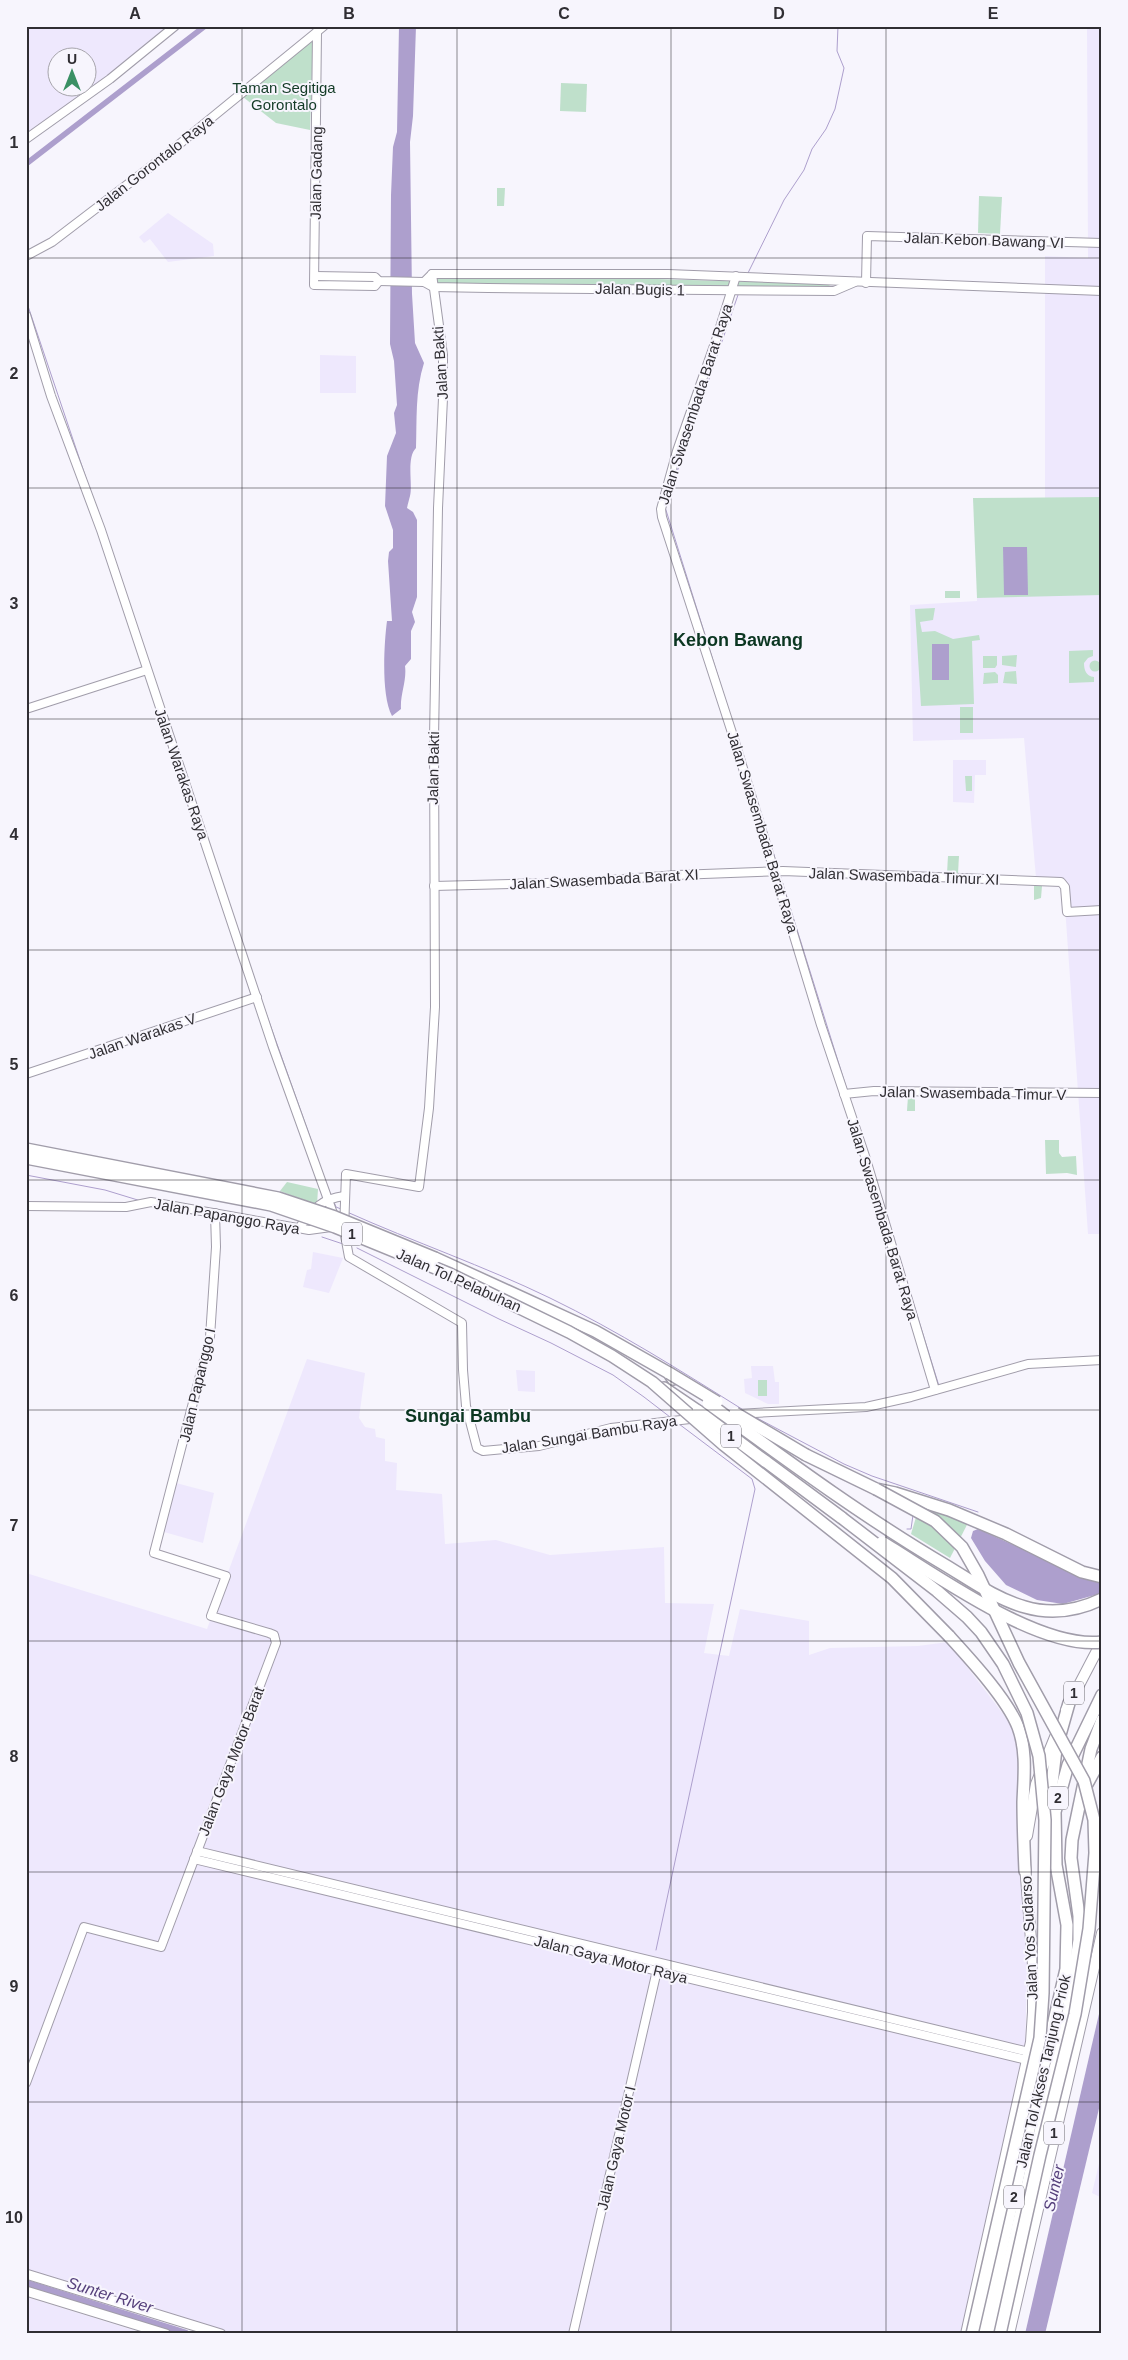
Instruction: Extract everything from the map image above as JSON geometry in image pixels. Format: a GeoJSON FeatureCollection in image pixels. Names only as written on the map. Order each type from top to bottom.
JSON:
{"type":"FeatureCollection","features":[{"type":"Feature","properties":{"kind":"highway","name":"Jalan Tol Pelabuhan"},"geometry":{"type":"LineString","coordinates":[[26,1149],[237,1189],[305,1206],[435,1258],[519,1296],[595,1331],[669,1373]]}},
{"type":"Feature","properties":{"kind":"highway","name":"Jalan Tol Pelabuhan"},"geometry":{"type":"LineString","coordinates":[[26,1158],[271,1205],[306,1216],[404,1254],[505,1300],[595,1346],[698,1411],[842,1518]]}},
{"type":"Feature","properties":{"kind":"highway"},"geometry":{"type":"LineString","coordinates":[[669,1373],[794,1449],[935,1521],[962,1547],[978,1575],[1016,1657],[1084,1781],[1094,1820],[1093,1882],[1089,1929],[1078,1996],[1000,2334]]}},
{"type":"Feature","properties":{"kind":"highway"},"geometry":{"type":"LineString","coordinates":[[669,1373],[673,1379],[886,1529],[996,1595],[1026,1608],[1060,1612],[1075,1610],[1102,1599]]}},
{"type":"Feature","properties":{"kind":"highway"},"geometry":{"type":"LineString","coordinates":[[652,1382],[732,1452],[892,1578],[967,1656],[1012,1715],[1021,1737],[1024,1763],[1023,1823],[1025,1871]]}},
{"type":"Feature","properties":{"kind":"highway"},"geometry":{"type":"LineString","coordinates":[[876,1490],[895,1493],[949,1510],[1006,1534],[1082,1572],[1102,1577]]}},
{"type":"Feature","properties":{"kind":"highway"},"geometry":{"type":"LineString","coordinates":[[842,1518],[970,1595],[1026,1626],[1068,1639],[1094,1643],[1102,1642]]}},
{"type":"Feature","properties":{"kind":"highway"},"geometry":{"type":"LineString","coordinates":[[842,1518],[937,1590],[981,1632],[1003,1664],[1018,1693],[1034,1734],[1039,1756],[1045,1820],[1041,2029],[1037,2058],[972,2334]]}},
{"type":"Feature","properties":{"kind":"highway","name":"Jalan Yos Sudarso"},"geometry":{"type":"LineString","coordinates":[[966,2334],[1028,2056],[1034,2012],[1034,1973],[1025,1871],[1028,1825],[1036,1784],[1069,1703],[1102,1642]]}},
{"type":"Feature","properties":{"kind":"highway","name":"Jalan Tol Akses Tanjung Priok"},"geometry":{"type":"LineString","coordinates":[[992,2334],[1052,2061],[1068,1950],[1067,1925],[1056,1865],[1054,1839],[1055,1812],[1066,1770],[1102,1696]]}},
{"type":"Feature","properties":{"kind":"highway"},"geometry":{"type":"LineString","coordinates":[[1054,1839],[1049,1820],[1051,1787],[1058,1741],[1069,1703]]}},
{"type":"Feature","properties":{"kind":"highway","name":"Jalan Tol Akses Tanjung Priok"},"geometry":{"type":"LineString","coordinates":[[982,2334],[1078,1953],[1079,1916],[1071,1857],[1074,1826],[1091,1750],[1102,1720]]}},
{"type":"Feature","properties":{"kind":"highway"},"geometry":{"type":"LineString","coordinates":[[1080,1797],[1102,1757]]}},
{"type":"Feature","properties":{"kind":"highway","name":"1"},"geometry":{"type":"LineString","coordinates":[[1009,2334],[1102,1933]]}},
{"type":"Feature","properties":{"kind":"main road"},"geometry":{"type":"LineString","coordinates":[[26,2274],[221,2334]]}},
{"type":"Feature","properties":{"kind":"main road"},"geometry":{"type":"LineString","coordinates":[[26,2291],[166,2334]]}},
{"type":"Feature","properties":{"kind":"street"},"geometry":{"type":"LineString","coordinates":[[26,140],[110,79],[175,26]]}},
{"type":"Feature","properties":{"kind":"street","name":"Jalan Gorontalo Raya"},"geometry":{"type":"LineString","coordinates":[[26,256],[52,242],[166,155],[324,26]]}},
{"type":"Feature","properties":{"kind":"street","name":"Jalan Gadang"},"geometry":{"type":"LineString","coordinates":[[314,285],[317,32]]}},
{"type":"Feature","properties":{"kind":"street","name":"Jalan Kebon Bawang VI"},"geometry":{"type":"LineString","coordinates":[[866,283],[867,236],[1102,243]]}},
{"type":"Feature","properties":{"kind":"street"},"geometry":{"type":"LineString","coordinates":[[424,282],[432,274]]}},
{"type":"Feature","properties":{"kind":"street","name":"Jalan Bugis 1"},"geometry":{"type":"LineString","coordinates":[[432,274],[750,277],[1102,291]]}},
{"type":"Feature","properties":{"kind":"street","name":"Jalan Bakti"},"geometry":{"type":"LineString","coordinates":[[333,1201],[346,1174],[417,1188],[420,1186],[429,1108],[435,1024],[435,656],[444,390],[442,355],[432,274]]}},
{"type":"Feature","properties":{"kind":"street"},"geometry":{"type":"LineString","coordinates":[[568,288],[576,274]]}},
{"type":"Feature","properties":{"kind":"street"},"geometry":{"type":"LineString","coordinates":[[647,275],[643,285],[649,290]]}},
{"type":"Feature","properties":{"kind":"street","name":"Jalan Bugis 1"},"geometry":{"type":"LineString","coordinates":[[315,276],[375,277],[381,281],[424,282],[433,287],[649,290],[831,291],[838,290],[855,282]]}},
{"type":"Feature","properties":{"kind":"street","name":"Jalan Swasembada Barat Raya"},"geometry":{"type":"LineString","coordinates":[[738,277],[677,451],[661,513],[778,871],[938,1389]]}},
{"type":"Feature","properties":{"kind":"street"},"geometry":{"type":"LineString","coordinates":[[831,291],[836,287],[834,280]]}},
{"type":"Feature","properties":{"kind":"street","name":"Jalan Bugis 1"},"geometry":{"type":"LineString","coordinates":[[314,285],[375,286],[381,281]]}},
{"type":"Feature","properties":{"kind":"street","name":"Jalan Warakas Raya"},"geometry":{"type":"LineString","coordinates":[[26,315],[51,396],[100,530],[257,997],[333,1201],[340,1227]]}},
{"type":"Feature","properties":{"kind":"street"},"geometry":{"type":"LineString","coordinates":[[26,709],[147,670]]}},
{"type":"Feature","properties":{"kind":"street","name":"Jalan Swasembada Barat XI"},"geometry":{"type":"LineString","coordinates":[[434,886],[584,882],[677,875],[778,871]]}},
{"type":"Feature","properties":{"kind":"street","name":"Jalan Swasembada Timur XI"},"geometry":{"type":"LineString","coordinates":[[778,871],[1063,882],[1067,912],[1102,910]]}},
{"type":"Feature","properties":{"kind":"street","name":"Jalan Warakas V"},"geometry":{"type":"LineString","coordinates":[[26,1074],[257,997]]}},
{"type":"Feature","properties":{"kind":"street","name":"Jalan Swasembada Timur V"},"geometry":{"type":"LineString","coordinates":[[847,1094],[874,1091],[1102,1093]]}},
{"type":"Feature","properties":{"kind":"street"},"geometry":{"type":"LineString","coordinates":[[299,1228],[316,1208],[333,1201],[343,1211],[340,1227]]}},
{"type":"Feature","properties":{"kind":"street","name":"Jalan Papanggo Raya"},"geometry":{"type":"LineString","coordinates":[[26,1206],[126,1207],[147,1202],[299,1228],[320,1230],[340,1227]]}},
{"type":"Feature","properties":{"kind":"street","name":"Jalan Papanggo I"},"geometry":{"type":"LineString","coordinates":[[211,1616],[226,1576],[154,1553],[210,1337],[216,1248],[215,1213]]}},
{"type":"Feature","properties":{"kind":"street","name":"Jalan Sungai Bambu Raya"},"geometry":{"type":"LineString","coordinates":[[340,1227],[349,1257],[356,1263],[462,1323],[466,1406],[478,1448],[483,1450],[539,1446],[598,1430],[674,1420],[747,1412],[866,1407],[911,1397],[1028,1364],[1102,1360]]}},
{"type":"Feature","properties":{"kind":"street","name":"Jalan Gaya Motor Barat"},"geometry":{"type":"LineString","coordinates":[[26,2083],[84,1927],[161,1947],[276,1643],[274,1635],[211,1616]]}},
{"type":"Feature","properties":{"kind":"street","name":"Jalan Gaya Motor Raya"},"geometry":{"type":"LineString","coordinates":[[197,1851],[344,1891]]}},
{"type":"Feature","properties":{"kind":"street","name":"Jalan Gaya Motor Raya"},"geometry":{"type":"LineString","coordinates":[[194,1859],[344,1891],[1028,2056]]}},
{"type":"Feature","properties":{"kind":"street","name":"Jalan Gaya Motor I"},"geometry":{"type":"LineString","coordinates":[[572,2334],[658,1967]]}},
{"type":"Feature","properties":{"kind":"shaded area"},"geometry":{"type":"Polygon","coordinates":[[[26,26],[184,26],[98,88],[98,48],[48,48],[48,98],[84,98],[26,140],[26,26]]]}},
{"type":"Feature","properties":{"kind":"shaded area"},"geometry":{"type":"Polygon","coordinates":[[[399,26],[416,26],[413,116],[410,142],[412,294],[415,343],[424,363],[418,395],[416,448],[411,458],[411,491],[407,508],[413,512],[417,520],[417,597],[412,612],[415,622],[411,631],[411,659],[405,666],[401,709],[392,716],[386,696],[384,670],[387,621],[392,621],[388,561],[389,552],[393,548],[393,530],[385,506],[387,456],[396,433],[394,413],[397,405],[394,361],[390,344],[391,195],[393,147],[397,132],[399,26]]]}},
{"type":"Feature","properties":{"kind":"shaded area"},"geometry":{"type":"Polygon","coordinates":[[[1087,26],[1102,26],[1102,1234],[1088,1234],[1063,878],[1036,878],[1024,738],[913,741],[910,605],[977,601],[978,503],[1045,502],[1045,256],[1088,258],[1087,26]]]}},
{"type":"Feature","properties":{"kind":"shaded area"},"geometry":{"type":"Polygon","coordinates":[[[168,213],[213,244],[214,256],[168,262],[150,239],[144,243],[139,237],[168,213]]]}},
{"type":"Feature","properties":{"kind":"shaded area"},"geometry":{"type":"Polygon","coordinates":[[[320,355],[356,356],[356,393],[320,393],[320,355]]]}},
{"type":"Feature","properties":{"kind":"shaded area"},"geometry":{"type":"Polygon","coordinates":[[[1003,547],[1027,547],[1028,595],[1004,595],[1003,547]]]}},
{"type":"Feature","properties":{"kind":"shaded area"},"geometry":{"type":"Polygon","coordinates":[[[932,644],[949,644],[949,680],[932,680],[932,644]]]}},
{"type":"Feature","properties":{"kind":"shaded area"},"geometry":{"type":"Polygon","coordinates":[[[953,760],[986,760],[986,775],[975,775],[974,803],[953,802],[953,760]]]}},
{"type":"Feature","properties":{"kind":"shaded area"},"geometry":{"type":"Polygon","coordinates":[[[313,1252],[343,1258],[329,1293],[303,1287],[307,1270],[311,1269],[313,1252]]]}},
{"type":"Feature","properties":{"kind":"shaded area"},"geometry":{"type":"Polygon","coordinates":[[[307,1359],[365,1373],[359,1418],[365,1427],[375,1429],[376,1437],[385,1439],[385,1461],[397,1463],[396,1490],[442,1494],[445,1544],[496,1540],[550,1555],[664,1547],[665,1603],[714,1604],[704,1653],[729,1656],[740,1609],[809,1621],[809,1655],[830,1648],[918,1646],[948,1642],[1017,1732],[1028,1921],[1025,2058],[965,2334],[232,2334],[26,2271],[26,1573],[207,1629],[307,1359]]]}},
{"type":"Feature","properties":{"kind":"shaded area"},"geometry":{"type":"Polygon","coordinates":[[[751,1366],[773,1366],[775,1382],[779,1382],[779,1404],[768,1404],[745,1393],[744,1379],[752,1378],[751,1366]]]}},
{"type":"Feature","properties":{"kind":"shaded area"},"geometry":{"type":"Polygon","coordinates":[[[516,1370],[535,1371],[535,1392],[518,1391],[516,1370]]]}},
{"type":"Feature","properties":{"kind":"shaded area"},"geometry":{"type":"Polygon","coordinates":[[[176,1483],[214,1493],[203,1543],[164,1532],[176,1483]]]}},
{"type":"Feature","properties":{"kind":"shaded area"},"geometry":{"type":"Polygon","coordinates":[[[978,1529],[1058,1565],[1102,1580],[1102,1593],[1063,1604],[1037,1600],[1006,1585],[985,1561],[971,1538],[973,1531],[978,1529]]]}},
{"type":"Feature","properties":{"kind":"shaded area"},"geometry":{"type":"Polygon","coordinates":[[[1102,2001],[1102,2096],[1045,2334],[1025,2334],[1102,2001]]]}},
{"type":"Feature","properties":{"kind":"shaded area"},"geometry":{"type":"Polygon","coordinates":[[[1102,2151],[1102,2198],[1092,2193],[1102,2151]]]}},
{"type":"Feature","properties":{"kind":"shaded area"},"geometry":{"type":"Polygon","coordinates":[[[26,2297],[146,2334],[26,2334],[26,2297]]]}},
{"type":"Feature","properties":{"kind":"green space","name":"Taman Segitiga Gorontalo"},"geometry":{"type":"Polygon","coordinates":[[[313,38],[310,130],[276,123],[243,97],[313,38]]]}},
{"type":"Feature","properties":{"kind":"green space"},"geometry":{"type":"Polygon","coordinates":[[[561,83],[587,84],[586,112],[560,111],[561,83]]]}},
{"type":"Feature","properties":{"kind":"green space"},"geometry":{"type":"Polygon","coordinates":[[[497,188],[505,188],[504,206],[497,206],[497,188]]]}},
{"type":"Feature","properties":{"kind":"green space"},"geometry":{"type":"Polygon","coordinates":[[[979,196],[1002,197],[1000,234],[978,233],[979,196]]]}},
{"type":"Feature","properties":{"kind":"green space"},"geometry":{"type":"Polygon","coordinates":[[[559,276],[826,284],[833,287],[435,286],[436,277],[559,276]]]}},
{"type":"Feature","properties":{"kind":"green space"},"geometry":{"type":"Polygon","coordinates":[[[1102,497],[1102,595],[977,598],[973,498],[1102,497]]]}},
{"type":"Feature","properties":{"kind":"green space"},"geometry":{"type":"Polygon","coordinates":[[[945,591],[960,591],[960,598],[945,598],[945,591]]]}},
{"type":"Feature","properties":{"kind":"green space"},"geometry":{"type":"Polygon","coordinates":[[[935,608],[933,620],[920,622],[922,632],[935,631],[953,639],[979,635],[980,640],[972,641],[974,704],[921,706],[915,609],[935,608]]]}},
{"type":"Feature","properties":{"kind":"green space"},"geometry":{"type":"Polygon","coordinates":[[[1093,650],[1093,656],[1084,663],[1084,668],[1089,675],[1094,677],[1094,682],[1069,683],[1069,651],[1093,650]]]}},
{"type":"Feature","properties":{"kind":"green space"},"geometry":{"type":"Polygon","coordinates":[[[1017,655],[1016,667],[1002,665],[1002,656],[1017,655]]]}},
{"type":"Feature","properties":{"kind":"green space"},"geometry":{"type":"Polygon","coordinates":[[[983,656],[997,656],[995,668],[983,668],[983,656]]]}},
{"type":"Feature","properties":{"kind":"green space"},"geometry":{"type":"Polygon","coordinates":[[[1095,660],[1101,666],[1095,672],[1089,666],[1095,660]]]}},
{"type":"Feature","properties":{"kind":"green space"},"geometry":{"type":"Polygon","coordinates":[[[1016,671],[1017,684],[1003,683],[1005,672],[1016,671]]]}},
{"type":"Feature","properties":{"kind":"green space"},"geometry":{"type":"Polygon","coordinates":[[[995,672],[998,675],[998,683],[983,684],[984,673],[995,672]]]}},
{"type":"Feature","properties":{"kind":"green space"},"geometry":{"type":"Polygon","coordinates":[[[960,707],[973,707],[973,733],[960,733],[960,707]]]}},
{"type":"Feature","properties":{"kind":"green space"},"geometry":{"type":"Polygon","coordinates":[[[965,776],[972,776],[972,791],[966,791],[965,776]]]}},
{"type":"Feature","properties":{"kind":"green space"},"geometry":{"type":"Polygon","coordinates":[[[948,856],[959,856],[958,873],[947,873],[948,856]]]}},
{"type":"Feature","properties":{"kind":"green space"},"geometry":{"type":"Polygon","coordinates":[[[1034,885],[1042,886],[1041,898],[1034,900],[1034,885]]]}},
{"type":"Feature","properties":{"kind":"green space"},"geometry":{"type":"Polygon","coordinates":[[[908,1096],[915,1096],[915,1111],[907,1111],[908,1096]]]}},
{"type":"Feature","properties":{"kind":"green space"},"geometry":{"type":"Polygon","coordinates":[[[1045,1140],[1059,1140],[1059,1153],[1062,1157],[1076,1156],[1077,1175],[1067,1173],[1046,1174],[1045,1140]]]}},
{"type":"Feature","properties":{"kind":"green space"},"geometry":{"type":"Polygon","coordinates":[[[287,1182],[318,1189],[317,1205],[280,1191],[287,1182]]]}},
{"type":"Feature","properties":{"kind":"green space"},"geometry":{"type":"Polygon","coordinates":[[[758,1380],[767,1380],[767,1396],[758,1396],[758,1380]]]}},
{"type":"Feature","properties":{"kind":"green space"},"geometry":{"type":"Polygon","coordinates":[[[922,1497],[971,1517],[950,1558],[911,1534],[922,1497]]]}},
{"type":"Feature","properties":{"kind":"waterway"},"geometry":{"type":"LineString","coordinates":[[26,164],[205,26]]}},
{"type":"Feature","properties":{"kind":"waterway"},"geometry":{"type":"LineString","coordinates":[[748,273],[784,200],[804,170],[812,149],[826,129],[835,109],[844,68],[837,51],[838,26]]}},
{"type":"Feature","properties":{"kind":"waterway"},"geometry":{"type":"LineString","coordinates":[[667,501],[739,292]]}},
{"type":"Feature","properties":{"kind":"waterway"},"geometry":{"type":"LineString","coordinates":[[26,300],[91,493]]}},
{"type":"Feature","properties":{"kind":"waterway"},"geometry":{"type":"LineString","coordinates":[[665,507],[778,868]]}},
{"type":"Feature","properties":{"kind":"waterway"},"geometry":{"type":"LineString","coordinates":[[177,748],[190,785]]}},
{"type":"Feature","properties":{"kind":"waterway"},"geometry":{"type":"LineString","coordinates":[[780,875],[847,1090]]}},
{"type":"Feature","properties":{"kind":"waterway"},"geometry":{"type":"LineString","coordinates":[[229,902],[236,925]]}},
{"type":"Feature","properties":{"kind":"waterway"},"geometry":{"type":"LineString","coordinates":[[256,985],[315,1151]]}},
{"type":"Feature","properties":{"kind":"waterway"},"geometry":{"type":"LineString","coordinates":[[849,1097],[854,1112]]}},
{"type":"Feature","properties":{"kind":"waterway"},"geometry":{"type":"LineString","coordinates":[[26,1175],[105,1190],[141,1201]]}},
{"type":"Feature","properties":{"kind":"waterway"},"geometry":{"type":"LineString","coordinates":[[325,1181],[331,1196]]}},
{"type":"Feature","properties":{"kind":"waterway"},"geometry":{"type":"LineString","coordinates":[[334,1202],[336,1207],[341,1209]]}},
{"type":"Feature","properties":{"kind":"waterway"},"geometry":{"type":"LineString","coordinates":[[347,1212],[500,1275],[550,1298],[625,1338],[745,1411]]}},
{"type":"Feature","properties":{"kind":"waterway"},"geometry":{"type":"LineString","coordinates":[[322,1237],[343,1244]]}},
{"type":"Feature","properties":{"kind":"waterway"},"geometry":{"type":"LineString","coordinates":[[896,1247],[939,1386]]}},
{"type":"Feature","properties":{"kind":"waterway"},"geometry":{"type":"LineString","coordinates":[[357,1248],[613,1375],[670,1417]]}},
{"type":"Feature","properties":{"kind":"waterway"},"geometry":{"type":"LineString","coordinates":[[755,1417],[844,1464],[872,1476],[978,1512]]}},
{"type":"Feature","properties":{"kind":"waterway"},"geometry":{"type":"LineString","coordinates":[[656,1950],[755,1489],[752,1479],[679,1424]]}},
{"type":"Feature","properties":{"kind":"waterway"},"geometry":{"type":"LineString","coordinates":[[907,1529],[911,1529],[913,1515]]}},
{"type":"Feature","properties":{"kind":"waterway","name":"Sunter River"},"geometry":{"type":"LineString","coordinates":[[26,2284],[185,2334]]}},
{"type":"Feature","properties":{"kind":"district","name":"Kebon Bawang"},"geometry":{"type":"Point","coordinates":[738,640]}},
{"type":"Feature","properties":{"kind":"district","name":"Sungai Bambu"},"geometry":{"type":"Point","coordinates":[468,1416]}},
{"type":"Feature","properties":{"kind":"water label","name":"Sunter"},"geometry":{"type":"Point","coordinates":[1054,2188]}}]}
